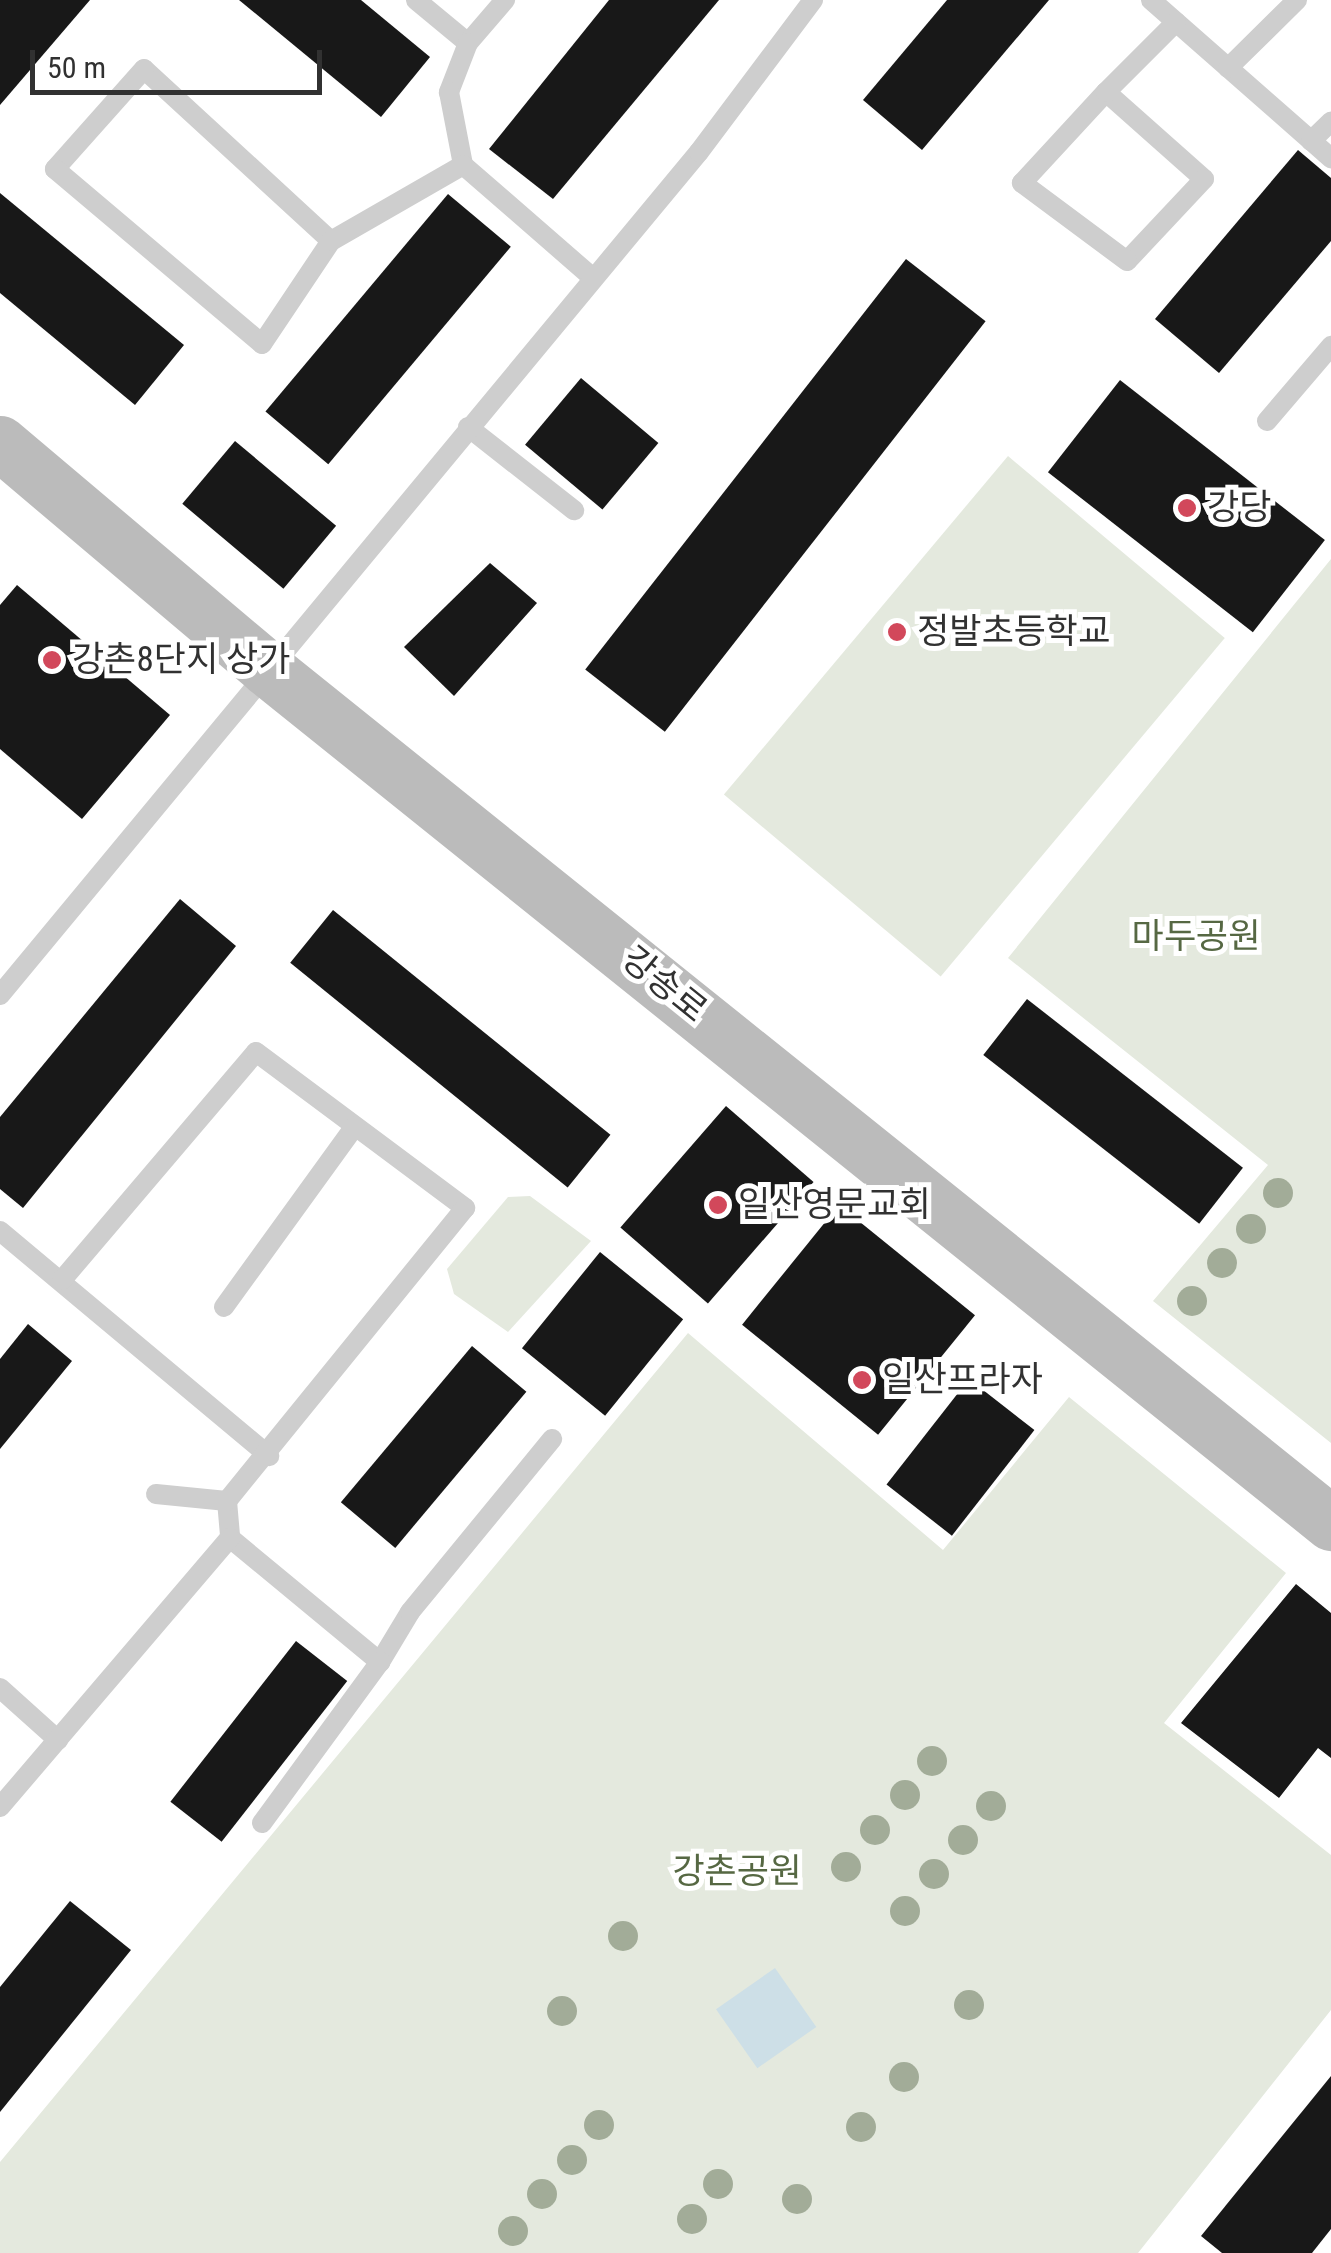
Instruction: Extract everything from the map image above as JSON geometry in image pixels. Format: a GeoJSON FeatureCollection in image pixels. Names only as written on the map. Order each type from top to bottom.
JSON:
{"type":"FeatureCollection","features":[{"type":"Feature","properties":{"kind":"main road","name":"강송로"},"geometry":{"type":"LineString","coordinates":[[0,443],[266,668],[1331,1523]]}},
{"type":"Feature","properties":{"kind":"lane"},"geometry":{"type":"LineString","coordinates":[[416,0],[468,43]]}},
{"type":"Feature","properties":{"kind":"lane"},"geometry":{"type":"LineString","coordinates":[[505,0],[468,43],[449,92],[463,165],[594,278]]}},
{"type":"Feature","properties":{"kind":"lane"},"geometry":{"type":"LineString","coordinates":[[0,995],[266,668],[594,278],[813,0]]}},
{"type":"Feature","properties":{"kind":"lane"},"geometry":{"type":"LineString","coordinates":[[1152,0],[1331,158]]}},
{"type":"Feature","properties":{"kind":"lane"},"geometry":{"type":"LineString","coordinates":[[1228,68],[1297,0]]}},
{"type":"Feature","properties":{"kind":"lane"},"geometry":{"type":"LineString","coordinates":[[1106,92],[1204,179],[1126,260],[1022,182],[1106,92],[1176,22]]}},
{"type":"Feature","properties":{"kind":"lane"},"geometry":{"type":"LineString","coordinates":[[332,242],[144,69],[54,170],[262,344],[332,242],[463,165]]}},
{"type":"Feature","properties":{"kind":"lane"},"geometry":{"type":"LineString","coordinates":[[1311,141],[1331,122]]}},
{"type":"Feature","properties":{"kind":"lane"},"geometry":{"type":"LineString","coordinates":[[1266,421],[1331,346]]}},
{"type":"Feature","properties":{"kind":"lane"},"geometry":{"type":"LineString","coordinates":[[468,427],[574,510]]}},
{"type":"Feature","properties":{"kind":"lane"},"geometry":{"type":"LineString","coordinates":[[0,1807],[230,1538],[227,1501],[269,1456],[465,1208],[256,1052],[62,1280]]}},
{"type":"Feature","properties":{"kind":"lane"},"geometry":{"type":"LineString","coordinates":[[224,1307],[354,1126]]}},
{"type":"Feature","properties":{"kind":"lane"},"geometry":{"type":"LineString","coordinates":[[0,1231],[269,1456]]}},
{"type":"Feature","properties":{"kind":"lane"},"geometry":{"type":"LineString","coordinates":[[262,1823],[380,1662],[410,1612],[552,1439]]}},
{"type":"Feature","properties":{"kind":"lane"},"geometry":{"type":"LineString","coordinates":[[156,1494],[227,1501]]}},
{"type":"Feature","properties":{"kind":"lane"},"geometry":{"type":"LineString","coordinates":[[230,1538],[380,1662]]}},
{"type":"Feature","properties":{"kind":"lane"},"geometry":{"type":"LineString","coordinates":[[0,1688],[58,1740]]}},
{"type":"Feature","properties":{"kind":"green space"},"geometry":{"type":"Polygon","coordinates":[[[1008,456],[1225,638],[941,977],[724,795],[1008,456]]]}},
{"type":"Feature","properties":{"kind":"green space","name":"마두공원"},"geometry":{"type":"Polygon","coordinates":[[[1331,559],[1331,1443],[1153,1301],[1268,1165],[1008,958],[1331,559]]]}},
{"type":"Feature","properties":{"kind":"green space"},"geometry":{"type":"Polygon","coordinates":[[[530,1196],[591,1241],[508,1332],[454,1294],[447,1269],[508,1197],[530,1196]]]}},
{"type":"Feature","properties":{"kind":"green space","name":"강촌공원"},"geometry":{"type":"Polygon","coordinates":[[[688,1333],[943,1550],[1069,1397],[1286,1573],[1164,1723],[1331,1855],[1331,2010],[1138,2253],[0,2253],[0,2162],[688,1333]]]}},
{"type":"Feature","properties":{"kind":"shaded area"},"geometry":{"type":"Polygon","coordinates":[[[775,1968],[816,2027],[757,2068],[716,2009],[775,1968]]]}},
{"type":"Feature","properties":{"kind":"building"},"geometry":{"type":"Polygon","coordinates":[[[0,0],[90,0],[0,105],[0,0]]]}},
{"type":"Feature","properties":{"kind":"building"},"geometry":{"type":"Polygon","coordinates":[[[239,0],[361,0],[430,57],[381,117],[239,0]]]}},
{"type":"Feature","properties":{"kind":"building"},"geometry":{"type":"Polygon","coordinates":[[[609,0],[719,0],[553,199],[489,149],[609,0]]]}},
{"type":"Feature","properties":{"kind":"building"},"geometry":{"type":"Polygon","coordinates":[[[947,0],[1049,0],[922,150],[863,100],[947,0]]]}},
{"type":"Feature","properties":{"kind":"building"},"geometry":{"type":"Polygon","coordinates":[[[1298,150],[1331,178],[1331,241],[1219,373],[1155,319],[1298,150]]]}},
{"type":"Feature","properties":{"kind":"building"},"geometry":{"type":"Polygon","coordinates":[[[0,193],[184,345],[135,405],[0,293],[0,193]]]}},
{"type":"Feature","properties":{"kind":"building"},"geometry":{"type":"Polygon","coordinates":[[[448,194],[511,247],[328,464],[265,412],[448,194]]]}},
{"type":"Feature","properties":{"kind":"building"},"geometry":{"type":"Polygon","coordinates":[[[906,259],[986,321],[665,732],[585,670],[906,259]]]}},
{"type":"Feature","properties":{"kind":"building"},"geometry":{"type":"Polygon","coordinates":[[[581,378],[658,443],[602,510],[525,445],[581,378]]]}},
{"type":"Feature","properties":{"kind":"building","name":"강당"},"geometry":{"type":"Polygon","coordinates":[[[1120,380],[1325,540],[1253,632],[1048,472],[1120,380]]]}},
{"type":"Feature","properties":{"kind":"building"},"geometry":{"type":"Polygon","coordinates":[[[235,441],[336,526],[283,589],[182,504],[235,441]]]}},
{"type":"Feature","properties":{"kind":"building"},"geometry":{"type":"Polygon","coordinates":[[[490,563],[537,603],[454,696],[404,647],[490,563]]]}},
{"type":"Feature","properties":{"kind":"building","name":"강촌8단지 상가"},"geometry":{"type":"Polygon","coordinates":[[[17,585],[170,715],[82,819],[0,749],[0,605],[17,585]]]}},
{"type":"Feature","properties":{"kind":"building"},"geometry":{"type":"Polygon","coordinates":[[[180,899],[236,946],[23,1208],[0,1189],[0,1117],[180,899]]]}},
{"type":"Feature","properties":{"kind":"building"},"geometry":{"type":"Polygon","coordinates":[[[333,910],[610,1135],[568,1188],[290,963],[333,910]]]}},
{"type":"Feature","properties":{"kind":"building"},"geometry":{"type":"Polygon","coordinates":[[[1027,999],[1243,1168],[1199,1224],[983,1055],[1027,999]]]}},
{"type":"Feature","properties":{"kind":"building","name":"일산영문교회"},"geometry":{"type":"Polygon","coordinates":[[[726,1106],[814,1182],[708,1304],[620,1228],[726,1106]]]}},
{"type":"Feature","properties":{"kind":"building","name":"일산프라자"},"geometry":{"type":"Polygon","coordinates":[[[839,1205],[975,1315],[878,1435],[742,1325],[839,1205]]]}},
{"type":"Feature","properties":{"kind":"building"},"geometry":{"type":"Polygon","coordinates":[[[600,1252],[683,1319],[605,1416],[522,1348],[600,1252]]]}},
{"type":"Feature","properties":{"kind":"building"},"geometry":{"type":"Polygon","coordinates":[[[28,1324],[72,1361],[0,1449],[0,1359],[28,1324]]]}},
{"type":"Feature","properties":{"kind":"building"},"geometry":{"type":"Polygon","coordinates":[[[472,1346],[526,1392],[395,1548],[341,1502],[472,1346]]]}},
{"type":"Feature","properties":{"kind":"building"},"geometry":{"type":"Polygon","coordinates":[[[969,1379],[1034,1430],[952,1536],[887,1485],[969,1379]]]}},
{"type":"Feature","properties":{"kind":"building"},"geometry":{"type":"Polygon","coordinates":[[[1296,1584],[1331,1613],[1331,1758],[1318,1748],[1279,1798],[1181,1723],[1296,1584]]]}},
{"type":"Feature","properties":{"kind":"building"},"geometry":{"type":"Polygon","coordinates":[[[296,1641],[347,1681],[222,1842],[170,1802],[296,1641]]]}},
{"type":"Feature","properties":{"kind":"building"},"geometry":{"type":"Polygon","coordinates":[[[70,1901],[131,1950],[0,2112],[0,1987],[70,1901]]]}},
{"type":"Feature","properties":{"kind":"building"},"geometry":{"type":"Polygon","coordinates":[[[1331,2076],[1331,2229],[1312,2253],[1222,2253],[1201,2236],[1331,2076]]]}},
{"type":"Feature","properties":{"kind":"place","name":"강당"},"geometry":{"type":"Point","coordinates":[1187,508]}},
{"type":"Feature","properties":{"kind":"place","name":"정발초등학교"},"geometry":{"type":"Point","coordinates":[897,632]}},
{"type":"Feature","properties":{"kind":"place","name":"강촌8단지 상가"},"geometry":{"type":"Point","coordinates":[52,660]}},
{"type":"Feature","properties":{"kind":"place","name":"일산영문교회"},"geometry":{"type":"Point","coordinates":[718,1205]}},
{"type":"Feature","properties":{"kind":"place","name":"일산프라자"},"geometry":{"type":"Point","coordinates":[862,1380]}}]}
